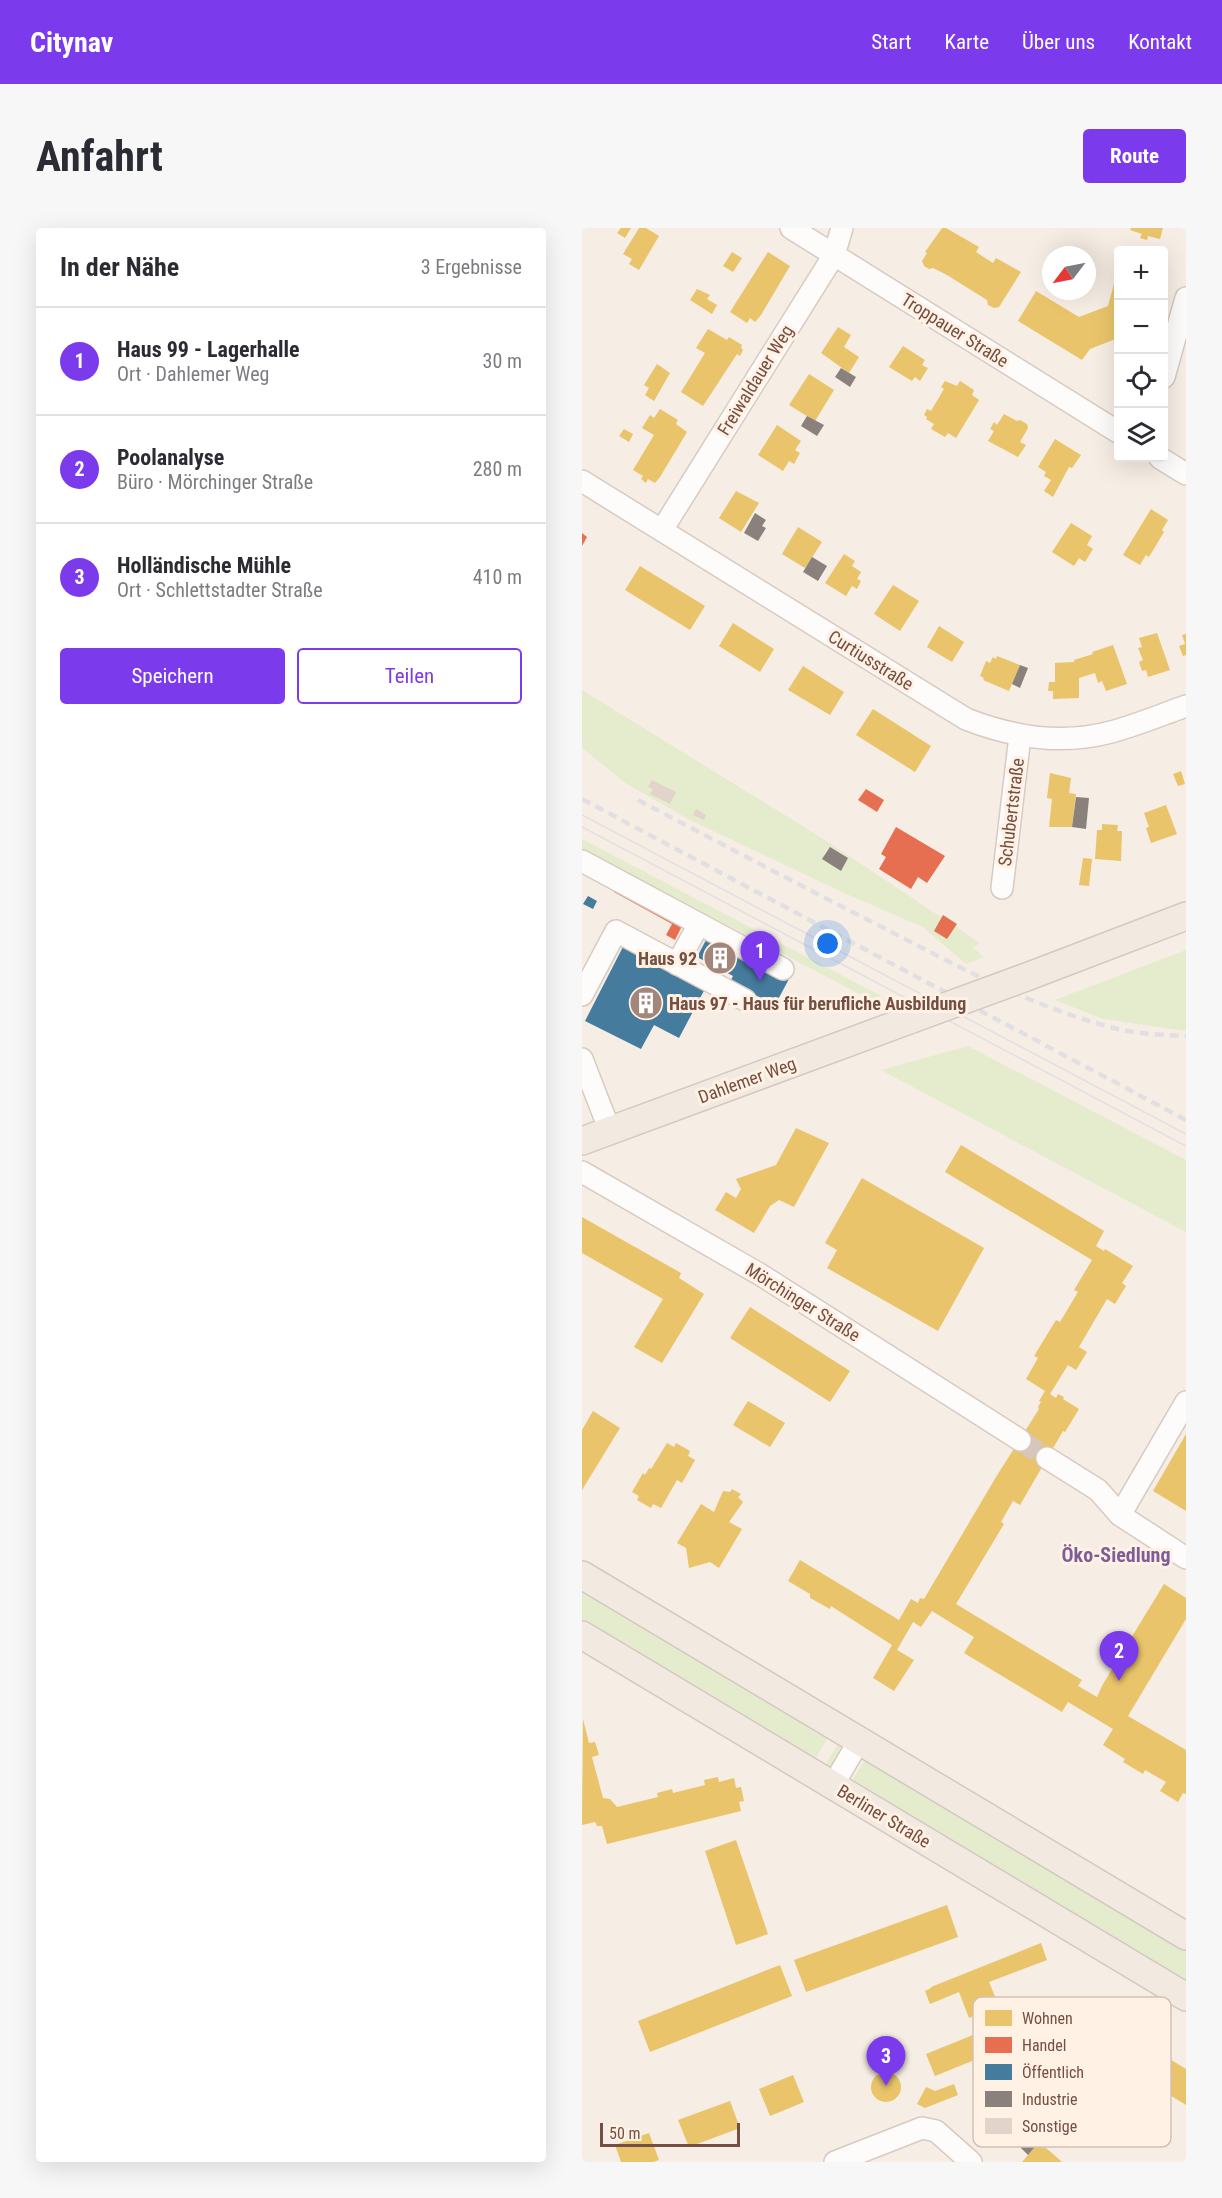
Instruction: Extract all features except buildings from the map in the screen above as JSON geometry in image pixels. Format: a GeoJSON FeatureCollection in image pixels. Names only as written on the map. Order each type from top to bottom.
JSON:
{"type":"FeatureCollection","features":[{"type":"Feature","properties":{"kind":"main road","name":"Dahlemer Weg"},"geometry":{"type":"LineString","coordinates":[[582,1141],[1186,916]]}},
{"type":"Feature","properties":{"kind":"main road"},"geometry":{"type":"LineString","coordinates":[[582,1575],[859,1741],[1182,1926]]}},
{"type":"Feature","properties":{"kind":"main road","name":"Berliner Straße"},"geometry":{"type":"LineString","coordinates":[[582,1635],[1186,1997]]}},
{"type":"Feature","properties":{"kind":"street","name":"Troppauer Straße"},"geometry":{"type":"LineString","coordinates":[[791,228],[1114,429]]}},
{"type":"Feature","properties":{"kind":"street","name":"Freiwaldauer Weg"},"geometry":{"type":"LineString","coordinates":[[662,530],[834,255],[842,228]]}},
{"type":"Feature","properties":{"kind":"street"},"geometry":{"type":"LineString","coordinates":[[1168,363],[1186,298]]}},
{"type":"Feature","properties":{"kind":"street"},"geometry":{"type":"LineString","coordinates":[[1166,462],[1186,474]]}},
{"type":"Feature","properties":{"kind":"street","name":"Curtiusstraße"},"geometry":{"type":"LineString","coordinates":[[582,481],[966,719],[992,729],[1020,736],[1066,738],[1110,732],[1186,706]]}},
{"type":"Feature","properties":{"kind":"street","name":"Schubertstraße"},"geometry":{"type":"LineString","coordinates":[[1002,888],[1020,736]]}},
{"type":"Feature","properties":{"kind":"street"},"geometry":{"type":"LineString","coordinates":[[582,861],[783,969]]}},
{"type":"Feature","properties":{"kind":"street"},"geometry":{"type":"LineString","coordinates":[[677,964],[699,924]]}},
{"type":"Feature","properties":{"kind":"street"},"geometry":{"type":"LineString","coordinates":[[582,995],[616,931],[745,1000]]}},
{"type":"Feature","properties":{"kind":"street"},"geometry":{"type":"LineString","coordinates":[[582,1059],[610,1131]]}},
{"type":"Feature","properties":{"kind":"street","name":"Mörchinger Straße"},"geometry":{"type":"LineString","coordinates":[[582,1172],[762,1275],[1020,1440]]}},
{"type":"Feature","properties":{"kind":"street"},"geometry":{"type":"LineString","coordinates":[[1120,1515],[1186,1402]]}},
{"type":"Feature","properties":{"kind":"street"},"geometry":{"type":"LineString","coordinates":[[1047,1458],[1098,1490],[1120,1515],[1186,1558]]}},
{"type":"Feature","properties":{"kind":"street"},"geometry":{"type":"LineString","coordinates":[[833,1785],[859,1741]]}},
{"type":"Feature","properties":{"kind":"street"},"geometry":{"type":"LineString","coordinates":[[835,2162],[922,2128],[936,2131],[971,2162]]}},
{"type":"Feature","properties":{"kind":"green space"},"geometry":{"type":"Polygon","coordinates":[[[582,690],[825,840],[980,943],[973,948],[984,957],[966,964],[923,927],[844,893],[686,818],[624,782],[582,748],[582,690]]]}},
{"type":"Feature","properties":{"kind":"green space"},"geometry":{"type":"Polygon","coordinates":[[[582,839],[881,996],[871,1000],[582,849],[582,839]]]}},
{"type":"Feature","properties":{"kind":"green space"},"geometry":{"type":"Polygon","coordinates":[[[1186,950],[1186,1031],[1103,1019],[1055,1000],[1186,950]]]}},
{"type":"Feature","properties":{"kind":"green space"},"geometry":{"type":"Polygon","coordinates":[[[968,1046],[1186,1160],[1186,1232],[881,1070],[968,1046]]]}},
{"type":"Feature","properties":{"kind":"green space"},"geometry":{"type":"Polygon","coordinates":[[[582,1585],[831,1732],[813,1763],[582,1625],[582,1585]]]}},
{"type":"Feature","properties":{"kind":"green space"},"geometry":{"type":"Polygon","coordinates":[[[841,1738],[847,1744],[831,1771],[823,1769],[841,1738]]]}},
{"type":"Feature","properties":{"kind":"green space"},"geometry":{"type":"Polygon","coordinates":[[[866,1758],[1186,1946],[1186,1986],[851,1782],[866,1758]]]}},
{"type":"Feature","properties":{"kind":"tunnel"},"geometry":{"type":"LineString","coordinates":[[1020,1440],[1047,1458]]}},
{"type":"Feature","properties":{"kind":"tram line"},"geometry":{"type":"LineString","coordinates":[[582,815],[1186,1134]]}},
{"type":"Feature","properties":{"kind":"tram line"},"geometry":{"type":"LineString","coordinates":[[582,827],[1186,1146]]}},
{"type":"Feature","properties":{"kind":"railway"},"geometry":{"type":"LineString","coordinates":[[582,799],[1186,1120]]}},
{"type":"Feature","properties":{"kind":"railway"},"geometry":{"type":"LineString","coordinates":[[638,800],[937,955],[1024,997],[1053,1009],[1114,1028],[1141,1033],[1186,1036]]}},
{"type":"Feature","properties":{"kind":"place","name":"Haus 92"},"geometry":{"type":"Point","coordinates":[720,958]}},
{"type":"Feature","properties":{"kind":"place","name":"Haus 99 - Lagerhalle"},"geometry":{"type":"Point","coordinates":[760,981]}},
{"type":"Feature","properties":{"kind":"place","name":"Haus 97 - Haus für berufliche Ausbildung"},"geometry":{"type":"Point","coordinates":[646,1003]}},
{"type":"Feature","properties":{"kind":"place","name":"Poolanalyse"},"geometry":{"type":"Point","coordinates":[1119,1681]}},
{"type":"Feature","properties":{"kind":"place","name":"Holländische Mühle"},"geometry":{"type":"Point","coordinates":[886,2086]}},
{"type":"Feature","properties":{"kind":"district","name":"Öko-Siedlung"},"geometry":{"type":"Point","coordinates":[1116,1555]}}]}
